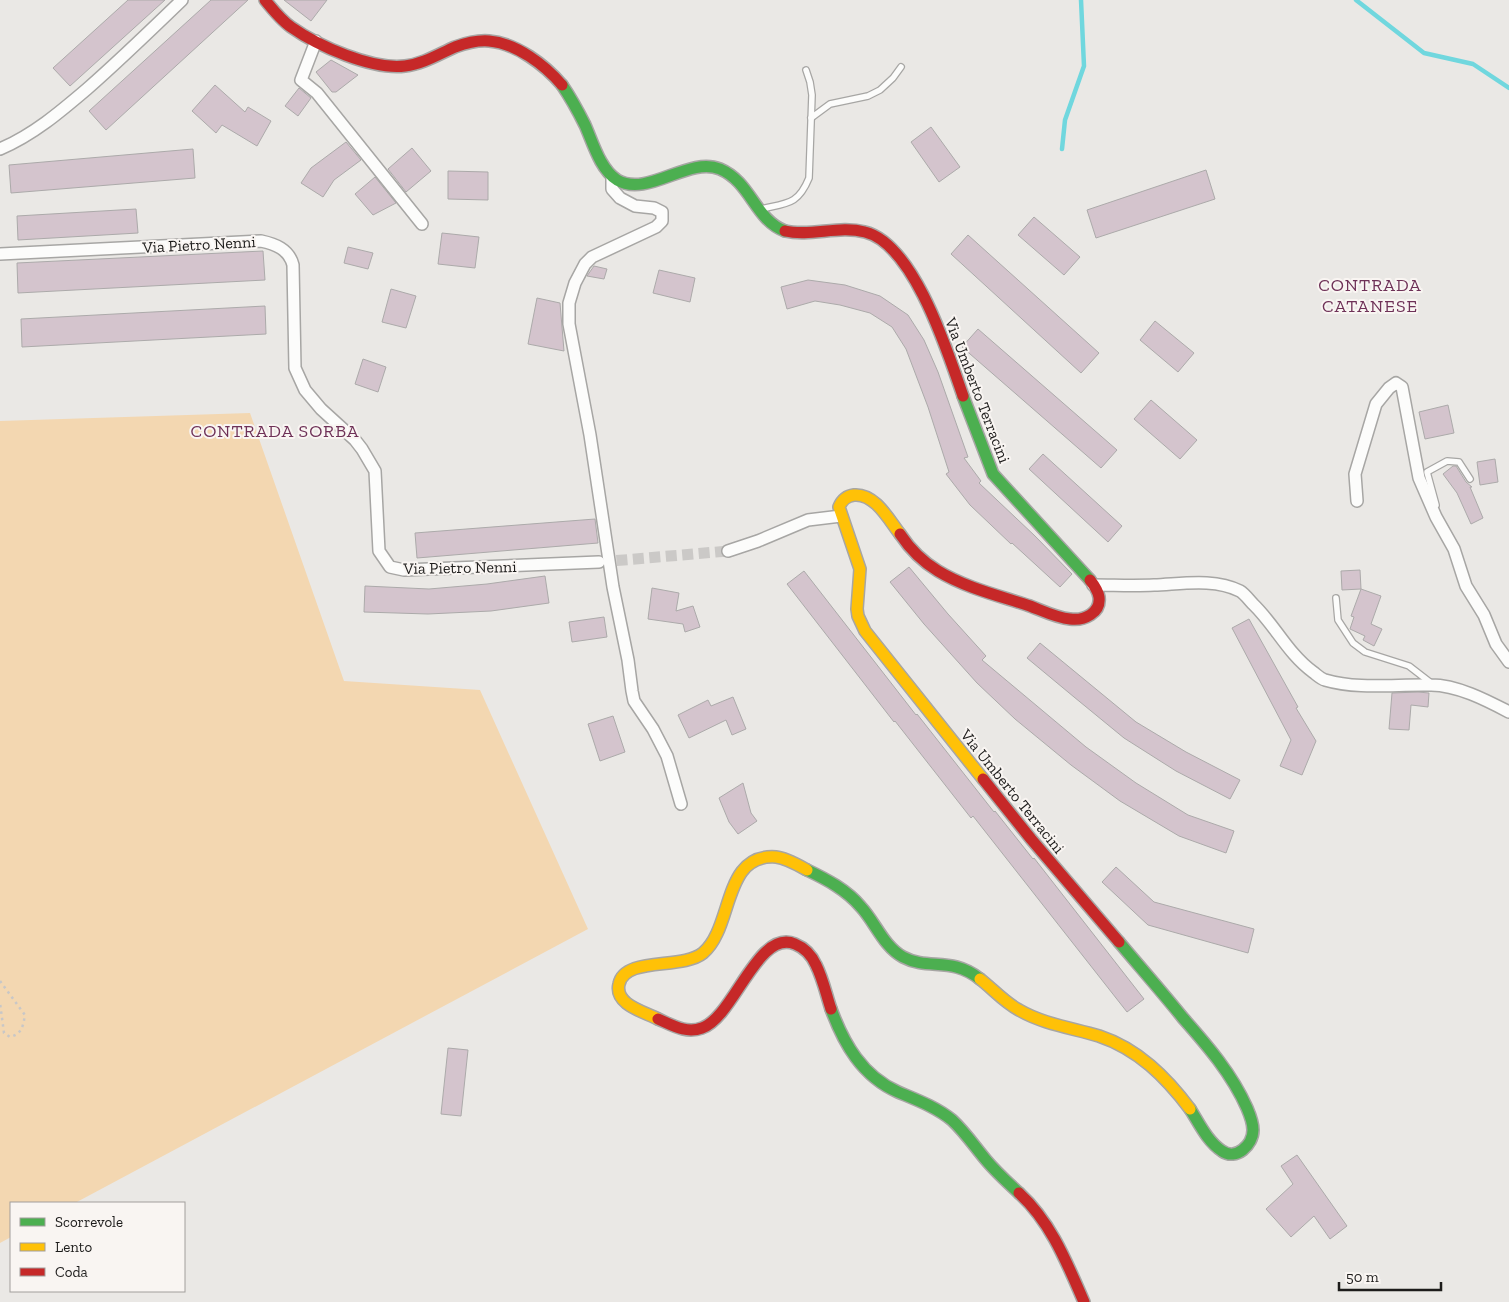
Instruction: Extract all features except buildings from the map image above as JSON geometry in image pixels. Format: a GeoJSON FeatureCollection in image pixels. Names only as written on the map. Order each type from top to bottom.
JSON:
{"type":"FeatureCollection","features":[{"type":"Feature","properties":{"kind":"street"},"geometry":{"type":"LineString","coordinates":[[0,149],[19,141],[57,115],[122,58],[182,0]]}},
{"type":"Feature","properties":{"kind":"street"},"geometry":{"type":"LineString","coordinates":[[265,0],[292,28],[316,42],[370,62],[395,68],[421,62],[463,45],[480,41],[494,42],[523,53],[544,66],[563,86],[574,104],[603,164],[612,177],[612,189],[620,198],[635,206],[658,209],[662,212],[662,221],[656,227],[592,257],[585,264],[575,283],[569,303],[569,324],[590,435],[634,701],[667,756],[681,804]]}},
{"type":"Feature","properties":{"kind":"street"},"geometry":{"type":"LineString","coordinates":[[316,42],[301,80],[317,93],[422,224]]}},
{"type":"Feature","properties":{"kind":"street","name":"Via Umberto Terracini"},"geometry":{"type":"LineString","coordinates":[[612,177],[621,184],[638,185],[690,168],[709,166],[717,168],[736,178],[771,224],[784,231],[798,234],[861,231],[880,239],[893,251],[914,280],[936,325],[984,456],[993,474],[1006,491],[1077,564],[1099,596],[1096,610],[1085,618],[1068,619],[969,585],[942,573],[922,559],[911,549],[877,505],[866,497],[845,497],[840,504],[841,516],[859,563],[858,616],[865,631],[999,801],[1212,1052],[1244,1106],[1253,1132],[1249,1143],[1242,1151],[1228,1154],[1215,1146],[1171,1086],[1138,1054],[1117,1044],[1051,1024],[1019,1011],[995,994],[967,969],[952,965],[905,959],[893,949],[868,914],[852,897],[818,877],[777,857],[758,858],[747,864],[742,870],[734,886],[716,937],[705,951],[695,958],[682,962],[631,969],[622,976],[617,985],[620,995],[631,1006],[681,1029],[696,1030],[714,1020],[770,947],[784,942],[791,942],[803,947],[817,966],[842,1036],[858,1063],[883,1084],[938,1110],[958,1125],[993,1169],[1025,1198],[1039,1215],[1058,1247],[1084,1302]]}},
{"type":"Feature","properties":{"kind":"street","name":"Via Pietro Nenni"},"geometry":{"type":"LineString","coordinates":[[0,254],[261,241],[274,244],[287,254],[293,264],[295,368],[305,390],[321,409],[362,448],[374,471],[379,550],[390,567],[404,570],[598,562]]}},
{"type":"Feature","properties":{"kind":"street"},"geometry":{"type":"LineString","coordinates":[[1357,502],[1355,474],[1376,404],[1389,388],[1396,384],[1402,387],[1419,478],[1436,517],[1454,549],[1466,586],[1484,615],[1496,644],[1509,662]]}},
{"type":"Feature","properties":{"kind":"street"},"geometry":{"type":"LineString","coordinates":[[728,551],[758,541],[808,520],[841,516]]}},
{"type":"Feature","properties":{"kind":"street"},"geometry":{"type":"LineString","coordinates":[[1093,585],[1152,586],[1209,583],[1229,587],[1242,592],[1262,612],[1282,640],[1304,665],[1323,680],[1343,684],[1432,685],[1456,690],[1489,702],[1509,712]]}},
{"type":"Feature","properties":{"kind":"lane"},"geometry":{"type":"LineString","coordinates":[[811,118],[830,104],[868,96],[880,90],[893,78],[901,67]]}},
{"type":"Feature","properties":{"kind":"lane"},"geometry":{"type":"LineString","coordinates":[[759,210],[798,199],[809,178],[812,95],[806,70]]}},
{"type":"Feature","properties":{"kind":"lane"},"geometry":{"type":"LineString","coordinates":[[1436,517],[1436,504],[1427,472],[1447,461],[1459,462],[1470,479]]}},
{"type":"Feature","properties":{"kind":"lane"},"geometry":{"type":"LineString","coordinates":[[1336,598],[1338,620],[1354,643],[1365,652],[1409,666],[1432,685]]}},
{"type":"Feature","properties":{"kind":"path"},"geometry":{"type":"LineString","coordinates":[[0,981],[25,1015],[22,1029],[17,1035],[10,1037],[4,1033],[0,1004]]}},
{"type":"Feature","properties":{"kind":"shaded area"},"geometry":{"type":"Polygon","coordinates":[[[250,413],[344,681],[480,690],[588,929],[77,1202],[10,1202],[10,1238],[0,1243],[0,421],[250,413]]]}},
{"type":"Feature","properties":{"kind":"waterway"},"geometry":{"type":"LineString","coordinates":[[1062,149],[1065,120],[1084,66],[1081,0]]}},
{"type":"Feature","properties":{"kind":"waterway"},"geometry":{"type":"LineString","coordinates":[[1356,0],[1424,53],[1473,64],[1509,88]]}},
{"type":"Feature","properties":{"kind":"tunnel"},"geometry":{"type":"LineString","coordinates":[[600,562],[728,551]]}},
{"type":"Feature","properties":{"kind":"traffic: fast"},"geometry":{"type":"LineString","coordinates":[[562,85],[582,120],[602,163],[617,180],[629,184],[642,184],[695,168],[708,166],[720,169],[739,183],[759,210],[775,226],[785,231]]}},
{"type":"Feature","properties":{"kind":"traffic: fast"},"geometry":{"type":"LineString","coordinates":[[963,396],[993,474],[1090,580]]}},
{"type":"Feature","properties":{"kind":"traffic: fast"},"geometry":{"type":"LineString","coordinates":[[807,870],[829,881],[849,895],[866,913],[896,953],[913,961],[959,968],[980,979]]}},
{"type":"Feature","properties":{"kind":"traffic: fast"},"geometry":{"type":"LineString","coordinates":[[1119,942],[1201,1039],[1234,1083],[1250,1116],[1253,1130],[1250,1141],[1238,1153],[1227,1154],[1208,1137],[1190,1109]]}},
{"type":"Feature","properties":{"kind":"traffic: fast"},"geometry":{"type":"LineString","coordinates":[[831,1009],[848,1046],[864,1068],[885,1085],[946,1115],[966,1135],[994,1169],[1019,1193]]}},
{"type":"Feature","properties":{"kind":"traffic: slow"},"geometry":{"type":"LineString","coordinates":[[900,534],[881,508],[868,498],[854,495],[841,502],[839,507],[860,569],[857,609],[865,631],[983,779]]}},
{"type":"Feature","properties":{"kind":"traffic: slow"},"geometry":{"type":"LineString","coordinates":[[658,1019],[632,1007],[621,997],[619,984],[623,975],[643,966],[682,961],[703,953],[713,941],[720,926],[737,879],[746,867],[759,859],[776,857],[792,862],[807,870]]}},
{"type":"Feature","properties":{"kind":"traffic: slow"},"geometry":{"type":"LineString","coordinates":[[980,979],[1008,1003],[1028,1015],[1099,1036],[1139,1056],[1161,1075],[1190,1109]]}},
{"type":"Feature","properties":{"kind":"traffic: jam"},"geometry":{"type":"LineString","coordinates":[[265,0],[284,21],[302,34],[330,49],[362,60],[392,66],[412,65],[463,44],[489,41],[509,46],[529,56],[562,85]]}},
{"type":"Feature","properties":{"kind":"traffic: jam"},"geometry":{"type":"LineString","coordinates":[[785,231],[805,233],[855,230],[865,232],[883,241],[899,257],[914,278],[927,302],[963,396]]}},
{"type":"Feature","properties":{"kind":"traffic: jam"},"geometry":{"type":"LineString","coordinates":[[900,534],[912,550],[922,559],[949,577],[972,587],[1060,617],[1081,619],[1094,612],[1099,603],[1099,597],[1096,588],[1090,580]]}},
{"type":"Feature","properties":{"kind":"traffic: jam"},"geometry":{"type":"LineString","coordinates":[[983,779],[1031,839],[1119,942]]}},
{"type":"Feature","properties":{"kind":"traffic: jam"},"geometry":{"type":"LineString","coordinates":[[658,1019],[690,1030],[702,1028],[714,1021],[758,961],[769,949],[782,943],[795,944],[810,955],[821,976],[831,1009]]}},
{"type":"Feature","properties":{"kind":"traffic: jam"},"geometry":{"type":"LineString","coordinates":[[1019,1193],[1030,1204],[1049,1230],[1084,1302]]}},
{"type":"Feature","properties":{"kind":"district","name":"CONTRADA CATANESE"},"geometry":{"type":"Point","coordinates":[1370,295]}},
{"type":"Feature","properties":{"kind":"district","name":"CONTRADA SORBA"},"geometry":{"type":"Point","coordinates":[275,431]}}]}
